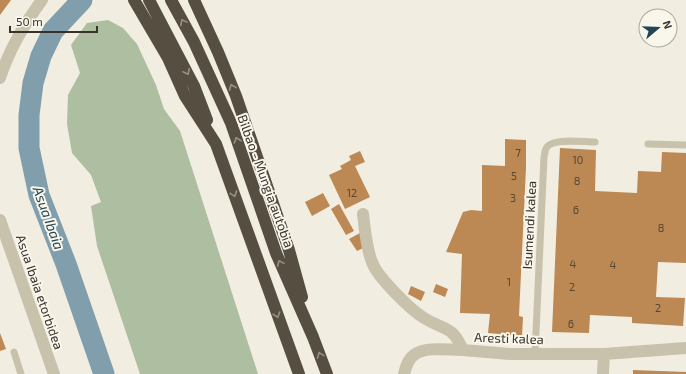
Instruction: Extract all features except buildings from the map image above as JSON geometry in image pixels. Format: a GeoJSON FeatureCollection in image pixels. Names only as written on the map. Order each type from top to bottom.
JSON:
{"type":"FeatureCollection","features":[{"type":"Feature","properties":{"kind":"highway"},"geometry":{"type":"LineString","coordinates":[[149,0],[194,86],[246,225],[299,374]]}},
{"type":"Feature","properties":{"kind":"highway","name":"Bilbao - Mungia autobia"},"geometry":{"type":"LineString","coordinates":[[171,0],[194,42],[230,122],[276,253],[313,337],[327,374]]}},
{"type":"Feature","properties":{"kind":"highway"},"geometry":{"type":"LineString","coordinates":[[194,0],[236,96],[289,250],[313,337]]}},
{"type":"Feature","properties":{"kind":"highway"},"geometry":{"type":"LineString","coordinates":[[137,4],[168,58],[184,96],[216,144]]}},
{"type":"Feature","properties":{"kind":"street"},"geometry":{"type":"LineString","coordinates":[[0,78],[14,44],[31,15],[42,0]]}},
{"type":"Feature","properties":{"kind":"street","name":"Aresti kalea"},"geometry":{"type":"LineString","coordinates":[[363,214],[372,263],[380,276],[415,311],[425,318],[448,329],[457,337],[463,350],[510,354],[604,354],[686,348]]}},
{"type":"Feature","properties":{"kind":"street","name":"Asua Ibaia etorbidea"},"geometry":{"type":"LineString","coordinates":[[0,220],[54,374]]}},
{"type":"Feature","properties":{"kind":"street"},"geometry":{"type":"LineString","coordinates":[[404,374],[408,362],[414,354],[429,349],[463,350]]}},
{"type":"Feature","properties":{"kind":"street"},"geometry":{"type":"LineString","coordinates":[[603,374],[604,354]]}},
{"type":"Feature","properties":{"kind":"lane","name":"Isumendi kalea"},"geometry":{"type":"LineString","coordinates":[[535,354],[544,158],[546,147],[551,143],[559,142],[595,142]]}},
{"type":"Feature","properties":{"kind":"lane"},"geometry":{"type":"LineString","coordinates":[[648,144],[686,145]]}},
{"type":"Feature","properties":{"kind":"lane"},"geometry":{"type":"LineString","coordinates":[[14,352],[21,374]]}},
{"type":"Feature","properties":{"kind":"green space"},"geometry":{"type":"Polygon","coordinates":[[[108,20],[123,28],[137,44],[156,85],[164,109],[180,131],[258,374],[140,374],[97,246],[91,206],[101,202],[91,175],[72,153],[67,124],[68,95],[80,73],[71,45],[87,23],[108,20]]]}},
{"type":"Feature","properties":{"kind":"waterway","name":"Asua Ibaia"},"geometry":{"type":"LineString","coordinates":[[82,0],[53,31],[41,56],[33,83],[29,115],[29,148],[39,195],[66,264],[104,374]]}}]}
